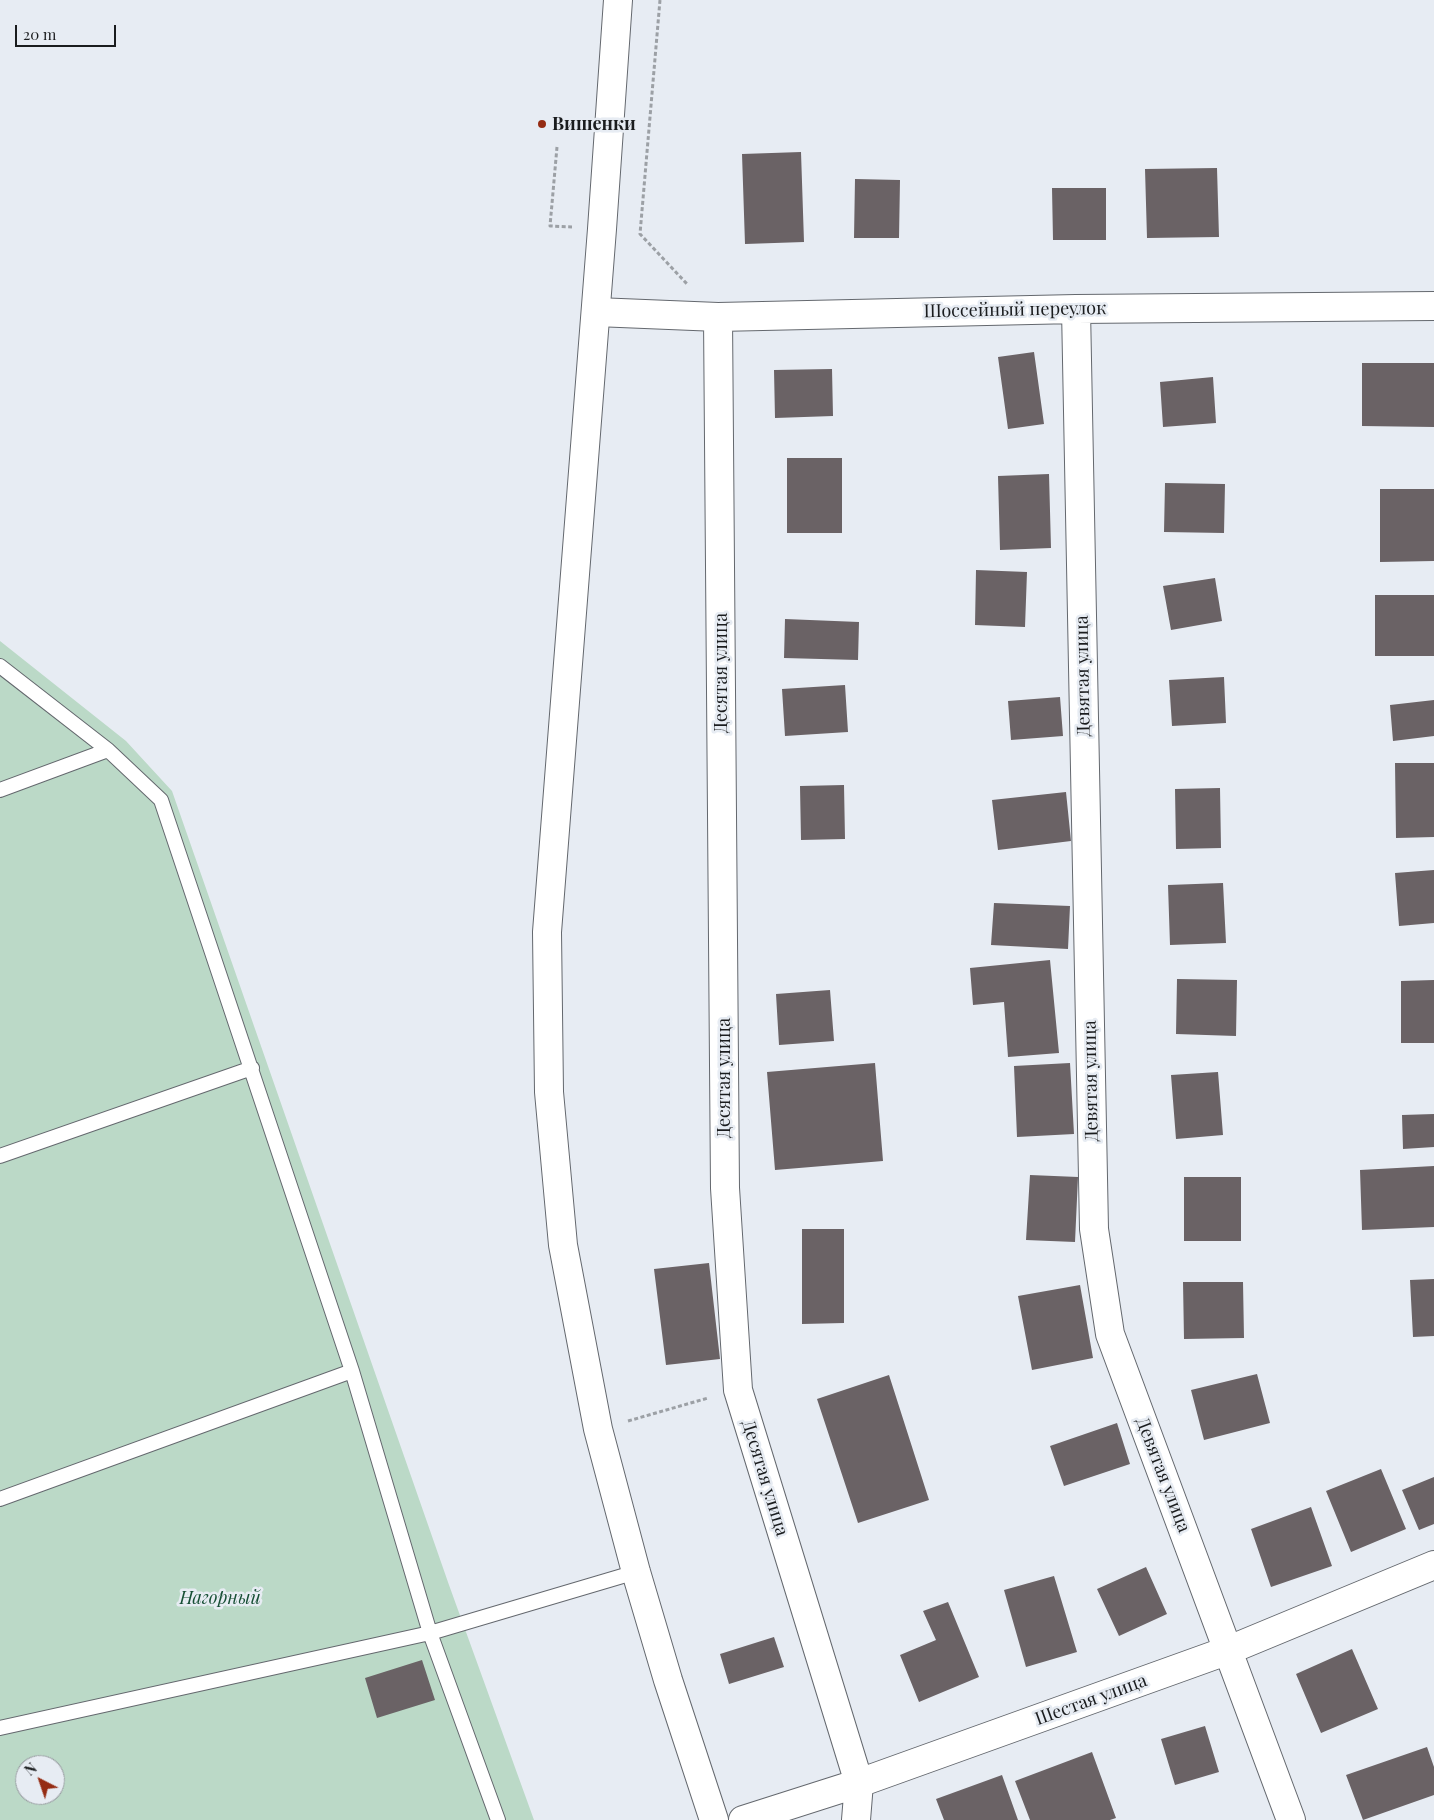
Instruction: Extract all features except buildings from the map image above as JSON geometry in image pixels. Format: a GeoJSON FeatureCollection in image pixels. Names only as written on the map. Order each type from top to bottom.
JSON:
{"type":"FeatureCollection","features":[{"type":"Feature","properties":{"kind":"street"},"geometry":{"type":"LineString","coordinates":[[618,0],[596,312],[547,932],[549,1092],[563,1244],[598,1430],[636,1572],[668,1680],[714,1820]]}},
{"type":"Feature","properties":{"kind":"street","name":"Шоссейный переулок"},"geometry":{"type":"LineString","coordinates":[[596,312],[718,317],[1076,309],[1434,306]]}},
{"type":"Feature","properties":{"kind":"street","name":"Девятая улица"},"geometry":{"type":"LineString","coordinates":[[1076,309],[1094,1229],[1110,1334],[1291,1820]]}},
{"type":"Feature","properties":{"kind":"street","name":"Десятая улица"},"geometry":{"type":"LineString","coordinates":[[718,317],[725,1188],[738,1390],[859,1783],[856,1820]]}},
{"type":"Feature","properties":{"kind":"street","name":"Шестая улица"},"geometry":{"type":"LineString","coordinates":[[743,1820],[859,1783],[1229,1650],[1434,1565]]}},
{"type":"Feature","properties":{"kind":"lane"},"geometry":{"type":"LineString","coordinates":[[0,666],[108,750],[161,800],[352,1371],[430,1633],[498,1820]]}},
{"type":"Feature","properties":{"kind":"lane"},"geometry":{"type":"LineString","coordinates":[[0,790],[108,750]]}},
{"type":"Feature","properties":{"kind":"lane"},"geometry":{"type":"LineString","coordinates":[[0,1156],[252,1068]]}},
{"type":"Feature","properties":{"kind":"lane"},"geometry":{"type":"LineString","coordinates":[[0,1499],[352,1371]]}},
{"type":"Feature","properties":{"kind":"lane"},"geometry":{"type":"LineString","coordinates":[[0,1728],[430,1633],[636,1572]]}},
{"type":"Feature","properties":{"kind":"path"},"geometry":{"type":"LineString","coordinates":[[660,0],[640,234],[718,317]]}},
{"type":"Feature","properties":{"kind":"path"},"geometry":{"type":"LineString","coordinates":[[598,1430],[738,1390]]}},
{"type":"Feature","properties":{"kind":"green space","name":"Нагорный"},"geometry":{"type":"Polygon","coordinates":[[[0,641],[126,741],[172,791],[449,1585],[534,1820],[0,1820],[0,641]]]}},
{"type":"Feature","properties":{"kind":"place","name":"Вишенки"},"geometry":{"type":"Point","coordinates":[542,124]}}]}
